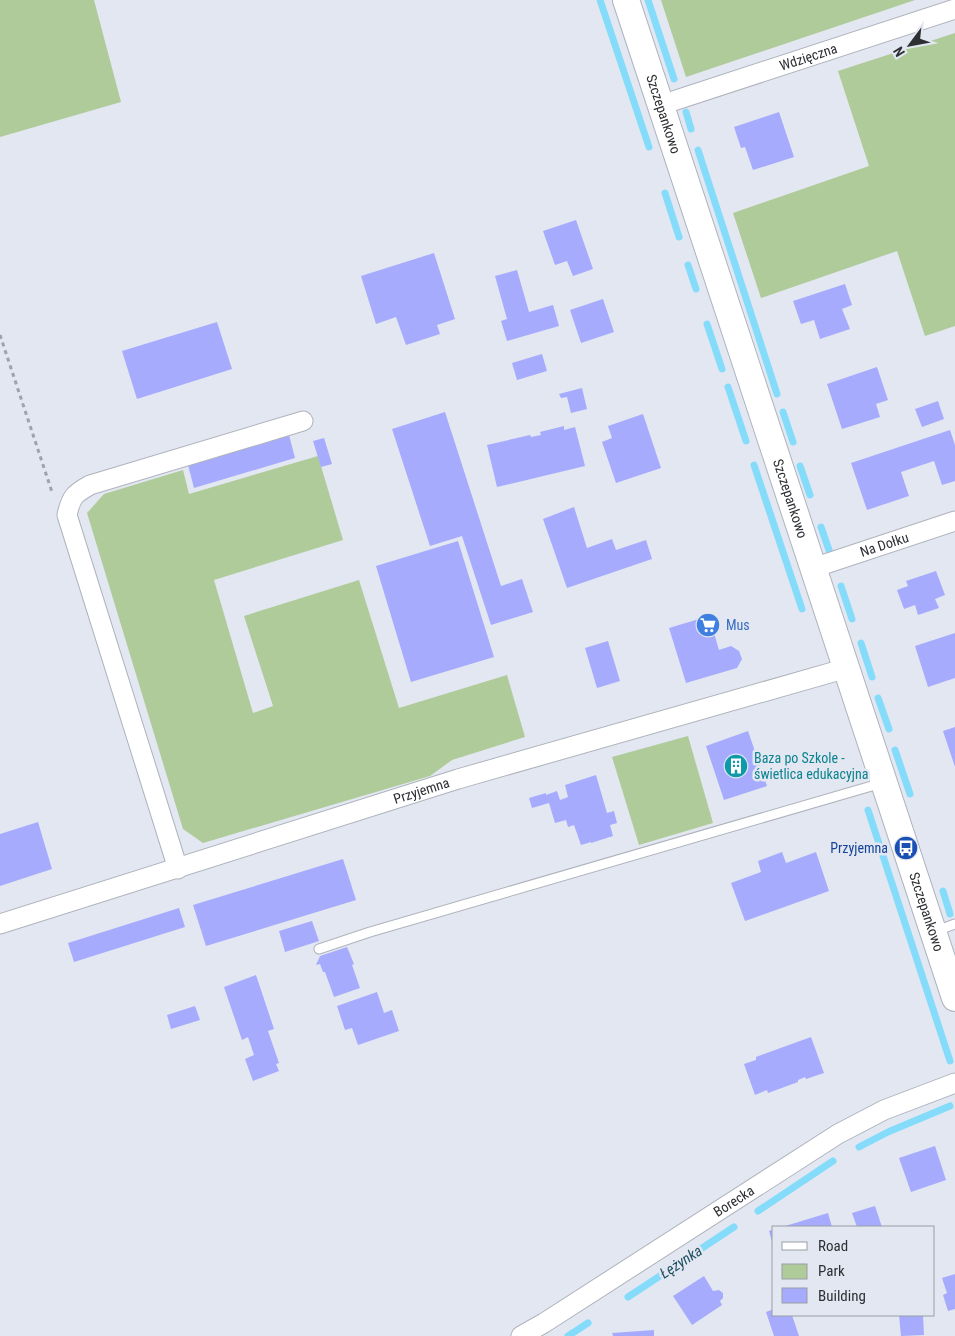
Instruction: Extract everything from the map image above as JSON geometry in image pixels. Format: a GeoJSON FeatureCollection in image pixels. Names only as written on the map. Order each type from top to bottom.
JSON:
{"type":"FeatureCollection","features":[{"type":"Feature","properties":{"kind":"street","name":"Szczepankowo"},"geometry":{"type":"LineString","coordinates":[[626,0],[884,783],[944,928],[955,998]]}},
{"type":"Feature","properties":{"kind":"street","name":"Wdzięczna"},"geometry":{"type":"LineString","coordinates":[[661,105],[955,9]]}},
{"type":"Feature","properties":{"kind":"street"},"geometry":{"type":"LineString","coordinates":[[178,869],[68,515],[70,502],[78,492],[90,485],[303,421]]}},
{"type":"Feature","properties":{"kind":"street","name":"Na Dołku"},"geometry":{"type":"LineString","coordinates":[[813,568],[955,521]]}},
{"type":"Feature","properties":{"kind":"street","name":"Przyjemna"},"geometry":{"type":"LineString","coordinates":[[0,924],[458,779],[846,668]]}},
{"type":"Feature","properties":{"kind":"street","name":"Borecka"},"geometry":{"type":"LineString","coordinates":[[521,1336],[838,1134],[884,1110],[955,1083]]}},
{"type":"Feature","properties":{"kind":"lane"},"geometry":{"type":"LineString","coordinates":[[319,949],[390,926],[884,783]]}},
{"type":"Feature","properties":{"kind":"path"},"geometry":{"type":"LineString","coordinates":[[0,335],[54,498],[68,515]]}},
{"type":"Feature","properties":{"kind":"green space"},"geometry":{"type":"Polygon","coordinates":[[[0,0],[94,0],[121,102],[0,137],[0,0]]]}},
{"type":"Feature","properties":{"kind":"green space"},"geometry":{"type":"Polygon","coordinates":[[[661,0],[915,0],[686,77],[661,0]]]}},
{"type":"Feature","properties":{"kind":"green space"},"geometry":{"type":"Polygon","coordinates":[[[955,33],[955,326],[925,336],[897,251],[761,298],[733,213],[869,166],[838,71],[955,33]]]}},
{"type":"Feature","properties":{"kind":"green space"},"geometry":{"type":"Polygon","coordinates":[[[318,456],[343,540],[214,580],[253,713],[273,706],[244,616],[359,580],[399,708],[507,675],[525,737],[452,760],[430,776],[203,843],[183,829],[87,513],[104,494],[183,470],[189,494],[318,456]]]}},
{"type":"Feature","properties":{"kind":"green space"},"geometry":{"type":"Polygon","coordinates":[[[688,736],[713,823],[639,845],[612,757],[688,736]]]}},
{"type":"Feature","properties":{"kind":"building"},"geometry":{"type":"Polygon","coordinates":[[[779,112],[794,157],[753,170],[745,147],[741,148],[734,127],[779,112]]]}},
{"type":"Feature","properties":{"kind":"building"},"geometry":{"type":"Polygon","coordinates":[[[576,220],[593,269],[573,276],[567,261],[555,265],[543,231],[576,220]]]}},
{"type":"Feature","properties":{"kind":"building"},"geometry":{"type":"Polygon","coordinates":[[[434,253],[455,319],[437,325],[440,334],[406,345],[396,317],[376,324],[361,276],[434,253]]]}},
{"type":"Feature","properties":{"kind":"building"},"geometry":{"type":"Polygon","coordinates":[[[517,270],[529,312],[553,305],[559,326],[507,341],[501,321],[507,319],[495,276],[517,270]]]}},
{"type":"Feature","properties":{"kind":"building"},"geometry":{"type":"Polygon","coordinates":[[[845,284],[852,305],[842,309],[850,329],[820,339],[814,320],[801,324],[793,301],[845,284]]]}},
{"type":"Feature","properties":{"kind":"building"},"geometry":{"type":"Polygon","coordinates":[[[603,299],[614,332],[581,343],[570,310],[603,299]]]}},
{"type":"Feature","properties":{"kind":"building"},"geometry":{"type":"Polygon","coordinates":[[[217,322],[232,369],[137,399],[122,351],[217,322]]]}},
{"type":"Feature","properties":{"kind":"building"},"geometry":{"type":"Polygon","coordinates":[[[542,354],[547,371],[517,380],[512,363],[542,354]]]}},
{"type":"Feature","properties":{"kind":"building"},"geometry":{"type":"Polygon","coordinates":[[[877,367],[888,400],[876,404],[880,417],[842,429],[827,384],[877,367]]]}},
{"type":"Feature","properties":{"kind":"building"},"geometry":{"type":"Polygon","coordinates":[[[582,388],[587,409],[571,413],[567,397],[561,398],[559,394],[582,388]]]}},
{"type":"Feature","properties":{"kind":"building"},"geometry":{"type":"Polygon","coordinates":[[[938,401],[944,419],[922,427],[915,409],[938,401]]]}},
{"type":"Feature","properties":{"kind":"building"},"geometry":{"type":"Polygon","coordinates":[[[445,412],[501,586],[522,579],[533,612],[491,625],[462,536],[430,546],[392,429],[445,412]]]}},
{"type":"Feature","properties":{"kind":"building"},"geometry":{"type":"Polygon","coordinates":[[[643,414],[661,468],[616,483],[602,442],[612,438],[608,426],[643,414]]]}},
{"type":"Feature","properties":{"kind":"building"},"geometry":{"type":"Polygon","coordinates":[[[564,426],[564,430],[575,427],[585,466],[497,487],[487,445],[530,435],[531,437],[541,435],[540,432],[564,426]]]}},
{"type":"Feature","properties":{"kind":"building"},"geometry":{"type":"Polygon","coordinates":[[[950,430],[955,445],[955,481],[942,485],[934,461],[901,472],[909,496],[867,510],[851,463],[950,430]]]}},
{"type":"Feature","properties":{"kind":"building"},"geometry":{"type":"Polygon","coordinates":[[[289,435],[295,458],[194,488],[188,465],[289,435]]]}},
{"type":"Feature","properties":{"kind":"building"},"geometry":{"type":"Polygon","coordinates":[[[324,438],[332,464],[321,467],[313,441],[324,438]]]}},
{"type":"Feature","properties":{"kind":"building"},"geometry":{"type":"Polygon","coordinates":[[[574,507],[587,548],[612,539],[616,550],[646,540],[652,559],[567,588],[543,519],[574,507]]]}},
{"type":"Feature","properties":{"kind":"building"},"geometry":{"type":"Polygon","coordinates":[[[458,541],[494,657],[411,682],[376,566],[458,541]]]}},
{"type":"Feature","properties":{"kind":"building"},"geometry":{"type":"Polygon","coordinates":[[[936,571],[945,595],[935,599],[939,608],[918,615],[915,605],[904,609],[897,590],[908,586],[906,581],[936,571]]]}},
{"type":"Feature","properties":{"kind":"building"},"geometry":{"type":"Polygon","coordinates":[[[709,616],[719,650],[731,646],[739,651],[742,659],[737,668],[686,683],[669,628],[709,616]]]}},
{"type":"Feature","properties":{"kind":"building"},"geometry":{"type":"Polygon","coordinates":[[[955,633],[955,678],[928,687],[915,646],[955,633]]]}},
{"type":"Feature","properties":{"kind":"building"},"geometry":{"type":"Polygon","coordinates":[[[608,641],[620,681],[597,688],[585,648],[608,641]]]}},
{"type":"Feature","properties":{"kind":"building"},"geometry":{"type":"Polygon","coordinates":[[[955,727],[955,767],[943,731],[955,727]]]}},
{"type":"Feature","properties":{"kind":"building","name":"Baza po Szkole - świetlica edukacyjna"},"geometry":{"type":"Polygon","coordinates":[[[748,731],[767,786],[724,800],[706,746],[748,731]]]}},
{"type":"Feature","properties":{"kind":"building"},"geometry":{"type":"Polygon","coordinates":[[[596,775],[607,813],[614,811],[617,823],[610,825],[613,836],[581,845],[574,825],[568,827],[566,820],[555,823],[549,803],[532,808],[529,798],[557,791],[560,800],[568,797],[565,785],[596,775]]]}},
{"type":"Feature","properties":{"kind":"building"},"geometry":{"type":"Polygon","coordinates":[[[38,822],[52,869],[0,886],[0,834],[38,822]]]}},
{"type":"Feature","properties":{"kind":"building"},"geometry":{"type":"Polygon","coordinates":[[[782,852],[786,863],[816,852],[829,891],[745,921],[731,883],[761,872],[758,861],[782,852]]]}},
{"type":"Feature","properties":{"kind":"building"},"geometry":{"type":"Polygon","coordinates":[[[343,859],[356,900],[206,946],[193,905],[343,859]]]}},
{"type":"Feature","properties":{"kind":"building"},"geometry":{"type":"Polygon","coordinates":[[[179,908],[185,927],[74,962],[68,943],[179,908]]]}},
{"type":"Feature","properties":{"kind":"building"},"geometry":{"type":"Polygon","coordinates":[[[312,921],[319,941],[285,952],[279,931],[312,921]]]}},
{"type":"Feature","properties":{"kind":"building"},"geometry":{"type":"Polygon","coordinates":[[[347,947],[354,964],[352,965],[360,988],[334,997],[325,972],[323,972],[320,964],[316,965],[320,956],[347,947]]]}},
{"type":"Feature","properties":{"kind":"building"},"geometry":{"type":"Polygon","coordinates":[[[256,975],[274,1029],[268,1031],[279,1063],[276,1064],[279,1071],[253,1081],[245,1059],[254,1055],[248,1037],[242,1040],[224,987],[256,975]]]}},
{"type":"Feature","properties":{"kind":"building"},"geometry":{"type":"Polygon","coordinates":[[[377,992],[384,1013],[392,1010],[399,1031],[358,1045],[352,1028],[345,1030],[337,1006],[377,992]]]}},
{"type":"Feature","properties":{"kind":"building"},"geometry":{"type":"Polygon","coordinates":[[[195,1006],[200,1020],[171,1029],[167,1015],[195,1006]]]}},
{"type":"Feature","properties":{"kind":"building"},"geometry":{"type":"Polygon","coordinates":[[[811,1037],[824,1073],[806,1079],[805,1077],[798,1080],[798,1082],[768,1093],[767,1090],[755,1095],[744,1064],[756,1060],[756,1057],[811,1037]]]}},
{"type":"Feature","properties":{"kind":"building"},"geometry":{"type":"Polygon","coordinates":[[[935,1146],[946,1180],[911,1192],[899,1158],[935,1146]]]}},
{"type":"Feature","properties":{"kind":"building"},"geometry":{"type":"Polygon","coordinates":[[[875,1206],[882,1226],[857,1226],[852,1213],[875,1206]]]}},
{"type":"Feature","properties":{"kind":"building"},"geometry":{"type":"Polygon","coordinates":[[[828,1213],[832,1226],[785,1226],[828,1213]]]}},
{"type":"Feature","properties":{"kind":"building"},"geometry":{"type":"Polygon","coordinates":[[[772,1230],[772,1242],[769,1231],[772,1230]]]}},
{"type":"Feature","properties":{"kind":"building"},"geometry":{"type":"Polygon","coordinates":[[[955,1274],[955,1309],[948,1311],[943,1295],[947,1293],[942,1278],[955,1274]]]}},
{"type":"Feature","properties":{"kind":"building"},"geometry":{"type":"Polygon","coordinates":[[[704,1276],[713,1291],[719,1290],[723,1293],[723,1298],[720,1301],[722,1305],[692,1325],[673,1296],[704,1276]]]}},
{"type":"Feature","properties":{"kind":"building"},"geometry":{"type":"Polygon","coordinates":[[[772,1310],[772,1316],[792,1316],[799,1336],[774,1336],[766,1312],[772,1310]]]}},
{"type":"Feature","properties":{"kind":"building"},"geometry":{"type":"Polygon","coordinates":[[[899,1316],[923,1316],[924,1335],[901,1336],[899,1316]]]}},
{"type":"Feature","properties":{"kind":"building"},"geometry":{"type":"Polygon","coordinates":[[[654,1330],[654,1336],[613,1336],[612,1333],[654,1330]]]}},
{"type":"Feature","properties":{"kind":"waterway"},"geometry":{"type":"LineString","coordinates":[[600,0],[649,147]]}},
{"type":"Feature","properties":{"kind":"waterway"},"geometry":{"type":"LineString","coordinates":[[648,0],[674,79]]}},
{"type":"Feature","properties":{"kind":"waterway"},"geometry":{"type":"LineString","coordinates":[[686,112],[691,129]]}},
{"type":"Feature","properties":{"kind":"waterway"},"geometry":{"type":"LineString","coordinates":[[698,150],[777,394]]}},
{"type":"Feature","properties":{"kind":"waterway"},"geometry":{"type":"LineString","coordinates":[[665,193],[679,237]]}},
{"type":"Feature","properties":{"kind":"waterway"},"geometry":{"type":"LineString","coordinates":[[688,265],[696,289]]}},
{"type":"Feature","properties":{"kind":"waterway"},"geometry":{"type":"LineString","coordinates":[[707,324],[722,369]]}},
{"type":"Feature","properties":{"kind":"waterway"},"geometry":{"type":"LineString","coordinates":[[728,387],[746,441]]}},
{"type":"Feature","properties":{"kind":"waterway"},"geometry":{"type":"LineString","coordinates":[[783,412],[793,442]]}},
{"type":"Feature","properties":{"kind":"waterway"},"geometry":{"type":"LineString","coordinates":[[754,465],[802,609]]}},
{"type":"Feature","properties":{"kind":"waterway"},"geometry":{"type":"LineString","coordinates":[[800,466],[810,495]]}},
{"type":"Feature","properties":{"kind":"waterway"},"geometry":{"type":"LineString","coordinates":[[821,527],[830,553]]}},
{"type":"Feature","properties":{"kind":"waterway"},"geometry":{"type":"LineString","coordinates":[[841,586],[852,619]]}},
{"type":"Feature","properties":{"kind":"waterway"},"geometry":{"type":"LineString","coordinates":[[861,643],[872,677]]}},
{"type":"Feature","properties":{"kind":"waterway"},"geometry":{"type":"LineString","coordinates":[[878,698],[889,729]]}},
{"type":"Feature","properties":{"kind":"waterway"},"geometry":{"type":"LineString","coordinates":[[895,750],[910,794]]}},
{"type":"Feature","properties":{"kind":"waterway"},"geometry":{"type":"LineString","coordinates":[[868,810],[950,1061]]}},
{"type":"Feature","properties":{"kind":"waterway"},"geometry":{"type":"LineString","coordinates":[[943,891],[950,914]]}},
{"type":"Feature","properties":{"kind":"waterway","name":"Łężynka"},"geometry":{"type":"LineString","coordinates":[[859,1147],[888,1132],[950,1106]]}},
{"type":"Feature","properties":{"kind":"waterway","name":"Łężynka"},"geometry":{"type":"LineString","coordinates":[[758,1211],[833,1161]]}},
{"type":"Feature","properties":{"kind":"waterway","name":"Łężynka"},"geometry":{"type":"LineString","coordinates":[[628,1297],[734,1227]]}},
{"type":"Feature","properties":{"kind":"waterway","name":"Łężynka"},"geometry":{"type":"LineString","coordinates":[[568,1336],[588,1323]]}},
{"type":"Feature","properties":{"kind":"place","name":"Mus"},"geometry":{"type":"Point","coordinates":[708,625]}},
{"type":"Feature","properties":{"kind":"place","name":"Baza po Szkole - świetlica edukacyjna"},"geometry":{"type":"Point","coordinates":[736,766]}},
{"type":"Feature","properties":{"kind":"place","name":"Przyjemna"},"geometry":{"type":"Point","coordinates":[906,848]}}]}
